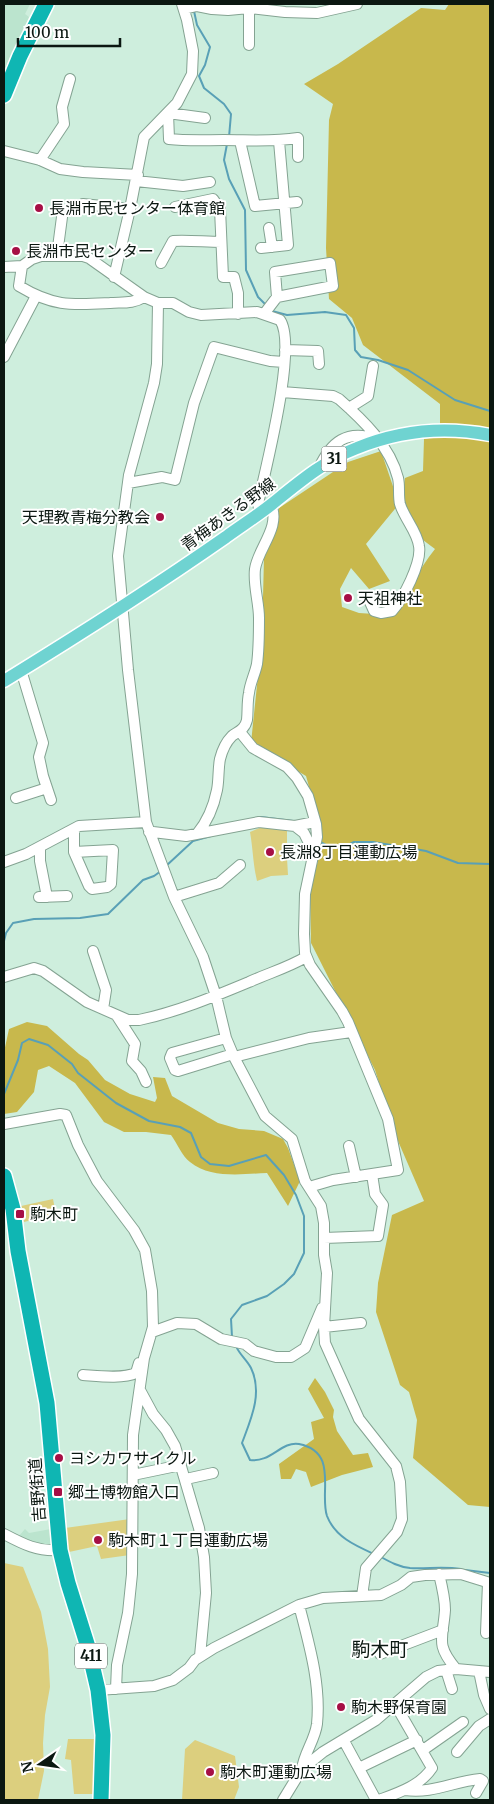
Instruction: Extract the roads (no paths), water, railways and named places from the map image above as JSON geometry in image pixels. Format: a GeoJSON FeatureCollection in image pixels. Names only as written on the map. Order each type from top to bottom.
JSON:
{"type":"FeatureCollection","features":[{"type":"Feature","properties":{"kind":"highway"},"geometry":{"type":"LineString","coordinates":[[4,95],[16,65],[46,4]]}},
{"type":"Feature","properties":{"kind":"highway","name":"吉野街道"},"geometry":{"type":"LineString","coordinates":[[4,1176],[13,1209],[18,1251],[47,1403],[60,1550],[88,1647],[98,1690],[103,1735],[100,1800]]}},
{"type":"Feature","properties":{"kind":"main road","name":"青梅あきる野線"},"geometry":{"type":"LineString","coordinates":[[4,681],[123,606],[266,509],[319,468],[357,447],[424,430],[451,429],[490,435]]}},
{"type":"Feature","properties":{"kind":"street"},"geometry":{"type":"LineString","coordinates":[[114,277],[137,178],[144,136],[177,103],[192,74],[194,63],[187,7],[228,10],[286,8],[317,13],[357,4]]}},
{"type":"Feature","properties":{"kind":"street"},"geometry":{"type":"LineString","coordinates":[[249,8],[249,45]]}},
{"type":"Feature","properties":{"kind":"street"},"geometry":{"type":"LineString","coordinates":[[40,160],[64,124],[62,107],[70,79]]}},
{"type":"Feature","properties":{"kind":"street"},"geometry":{"type":"LineString","coordinates":[[168,113],[205,118]]}},
{"type":"Feature","properties":{"kind":"street"},"geometry":{"type":"LineString","coordinates":[[168,113],[169,139],[192,141],[279,141],[298,138],[298,157]]}},
{"type":"Feature","properties":{"kind":"street"},"geometry":{"type":"LineString","coordinates":[[233,141],[255,206],[297,202]]}},
{"type":"Feature","properties":{"kind":"street"},"geometry":{"type":"LineString","coordinates":[[261,248],[288,245],[279,141]]}},
{"type":"Feature","properties":{"kind":"street"},"geometry":{"type":"LineString","coordinates":[[4,151],[40,160],[60,169],[137,178],[211,191]]}},
{"type":"Feature","properties":{"kind":"street"},"geometry":{"type":"LineString","coordinates":[[180,208],[211,191]]}},
{"type":"Feature","properties":{"kind":"street"},"geometry":{"type":"LineString","coordinates":[[211,191],[220,209],[219,277],[234,277],[238,293],[238,314]]}},
{"type":"Feature","properties":{"kind":"street"},"geometry":{"type":"LineString","coordinates":[[83,204],[130,209]]}},
{"type":"Feature","properties":{"kind":"street"},"geometry":{"type":"LineString","coordinates":[[57,255],[62,218]]}},
{"type":"Feature","properties":{"kind":"street"},"geometry":{"type":"LineString","coordinates":[[269,228],[272,247]]}},
{"type":"Feature","properties":{"kind":"street"},"geometry":{"type":"LineString","coordinates":[[161,263],[174,241],[220,242]]}},
{"type":"Feature","properties":{"kind":"street"},"geometry":{"type":"LineString","coordinates":[[4,267],[22,266],[32,259],[57,255],[83,256],[89,258],[144,296],[158,303],[173,303],[189,312],[201,315],[257,312],[270,306],[332,286],[330,263],[275,272],[270,306],[282,323],[285,350],[284,374],[282,392],[258,504],[274,512],[274,519],[272,529],[257,560],[254,578],[259,618],[257,664],[250,687],[245,726],[233,736],[224,748],[220,758],[214,801],[203,828],[197,834]]}},
{"type":"Feature","properties":{"kind":"street"},"geometry":{"type":"LineString","coordinates":[[22,266],[20,286],[36,296],[64,304],[82,305],[137,301],[144,296]]}},
{"type":"Feature","properties":{"kind":"street"},"geometry":{"type":"LineString","coordinates":[[4,357],[36,296]]}},
{"type":"Feature","properties":{"kind":"street"},"geometry":{"type":"LineString","coordinates":[[158,303],[157,364],[154,383],[128,483],[118,556],[129,679],[147,827],[174,898],[203,958],[233,1056],[265,1116],[292,1139],[299,1165],[309,1187],[321,1206],[327,1273],[324,1327],[326,1343],[359,1419],[396,1466],[400,1482],[402,1519],[397,1532],[366,1568],[362,1596]]}},
{"type":"Feature","properties":{"kind":"street"},"geometry":{"type":"LineString","coordinates":[[128,483],[162,478],[175,480],[194,403],[214,348],[284,362]]}},
{"type":"Feature","properties":{"kind":"street"},"geometry":{"type":"LineString","coordinates":[[285,350],[318,351],[319,364]]}},
{"type":"Feature","properties":{"kind":"street"},"geometry":{"type":"LineString","coordinates":[[349,408],[368,396],[373,366]]}},
{"type":"Feature","properties":{"kind":"street"},"geometry":{"type":"LineString","coordinates":[[282,392],[333,396],[340,399],[379,440],[392,460],[398,478],[400,504],[419,544],[419,555],[408,586],[392,611],[381,613],[374,611],[369,600]]}},
{"type":"Feature","properties":{"kind":"street"},"geometry":{"type":"LineString","coordinates":[[21,670],[43,743],[40,757],[51,800]]}},
{"type":"Feature","properties":{"kind":"street"},"geometry":{"type":"LineString","coordinates":[[240,732],[253,748],[282,763],[297,778],[308,796],[316,822],[316,845],[305,894],[304,934],[306,957],[342,1010],[388,1119],[398,1170],[333,1180],[309,1187]]}},
{"type":"Feature","properties":{"kind":"street"},"geometry":{"type":"LineString","coordinates":[[16,798],[47,788]]}},
{"type":"Feature","properties":{"kind":"street"},"geometry":{"type":"LineString","coordinates":[[4,862],[40,848],[79,826],[147,827],[153,832],[186,836],[258,822],[298,826],[316,822]]}},
{"type":"Feature","properties":{"kind":"street"},"geometry":{"type":"LineString","coordinates":[[298,826],[316,845]]}},
{"type":"Feature","properties":{"kind":"street"},"geometry":{"type":"LineString","coordinates":[[74,829],[74,852],[89,886],[92,889],[107,887],[111,884],[113,850],[74,852]]}},
{"type":"Feature","properties":{"kind":"street"},"geometry":{"type":"LineString","coordinates":[[40,848],[43,897],[67,896]]}},
{"type":"Feature","properties":{"kind":"street"},"geometry":{"type":"LineString","coordinates":[[174,898],[219,883],[240,865]]}},
{"type":"Feature","properties":{"kind":"street"},"geometry":{"type":"LineString","coordinates":[[93,951],[106,990],[103,1009]]}},
{"type":"Feature","properties":{"kind":"street"},"geometry":{"type":"LineString","coordinates":[[4,977],[34,968],[43,971],[74,994],[117,1016],[128,1020],[139,1020],[216,996],[286,968],[306,957]]}},
{"type":"Feature","properties":{"kind":"street"},"geometry":{"type":"LineString","coordinates":[[117,1016],[135,1044],[132,1061],[141,1071],[146,1082]]}},
{"type":"Feature","properties":{"kind":"street"},"geometry":{"type":"LineString","coordinates":[[226,1038],[172,1053],[170,1058],[175,1070],[178,1071],[309,1038],[351,1032]]}},
{"type":"Feature","properties":{"kind":"street"},"geometry":{"type":"LineString","coordinates":[[4,1124],[60,1114],[66,1115],[81,1151],[98,1182],[134,1230],[145,1250],[151,1280],[151,1336],[144,1358],[133,1435],[132,1574],[127,1620],[117,1665],[116,1689]]}},
{"type":"Feature","properties":{"kind":"street"},"geometry":{"type":"LineString","coordinates":[[349,1146],[356,1176]]}},
{"type":"Feature","properties":{"kind":"street"},"geometry":{"type":"LineString","coordinates":[[324,1238],[378,1236],[383,1205],[376,1194],[372,1174]]}},
{"type":"Feature","properties":{"kind":"street"},"geometry":{"type":"LineString","coordinates":[[83,1375],[108,1377],[136,1373],[145,1344],[151,1336],[178,1323],[189,1322],[221,1338],[245,1344],[254,1351],[276,1357],[291,1357],[305,1348],[325,1300]]}},
{"type":"Feature","properties":{"kind":"street"},"geometry":{"type":"LineString","coordinates":[[324,1327],[361,1323]]}},
{"type":"Feature","properties":{"kind":"street"},"geometry":{"type":"LineString","coordinates":[[140,1390],[153,1414],[166,1430],[175,1446],[199,1528],[204,1557],[206,1593],[200,1656]]}},
{"type":"Feature","properties":{"kind":"street"},"geometry":{"type":"LineString","coordinates":[[133,1475],[181,1465]]}},
{"type":"Feature","properties":{"kind":"street"},"geometry":{"type":"LineString","coordinates":[[186,1479],[213,1473]]}},
{"type":"Feature","properties":{"kind":"street"},"geometry":{"type":"LineString","coordinates":[[4,1534],[34,1548],[60,1550]]}},
{"type":"Feature","properties":{"kind":"street"},"geometry":{"type":"LineString","coordinates":[[440,1574],[445,1608],[442,1630],[443,1650],[451,1669],[452,1689]]}},
{"type":"Feature","properties":{"kind":"street"},"geometry":{"type":"LineString","coordinates":[[98,1690],[154,1686],[173,1680],[178,1678],[200,1656],[299,1605],[323,1598],[381,1595],[401,1585],[411,1577],[460,1574],[489,1583],[486,1633]]}},
{"type":"Feature","properties":{"kind":"street"},"geometry":{"type":"LineString","coordinates":[[283,1800],[302,1768],[317,1727],[317,1694],[311,1655],[299,1605]]}},
{"type":"Feature","properties":{"kind":"street"},"geometry":{"type":"LineString","coordinates":[[380,1654],[442,1630]]}},
{"type":"Feature","properties":{"kind":"street"},"geometry":{"type":"LineString","coordinates":[[302,1768],[323,1752],[376,1720],[426,1677],[438,1671],[451,1669],[490,1672]]}},
{"type":"Feature","properties":{"kind":"street"},"geometry":{"type":"LineString","coordinates":[[479,1671],[484,1695],[490,1709]]}},
{"type":"Feature","properties":{"kind":"street"},"geometry":{"type":"LineString","coordinates":[[344,1741],[378,1800],[405,1790],[428,1774],[432,1768],[395,1704]]}},
{"type":"Feature","properties":{"kind":"street"},"geometry":{"type":"LineString","coordinates":[[457,1752],[479,1726],[490,1719]]}},
{"type":"Feature","properties":{"kind":"street"},"geometry":{"type":"LineString","coordinates":[[423,1750],[463,1722]]}},
{"type":"Feature","properties":{"kind":"street"},"geometry":{"type":"LineString","coordinates":[[359,1768],[417,1740]]}},
{"type":"Feature","properties":{"kind":"street"},"geometry":{"type":"LineString","coordinates":[[405,1790],[418,1792],[480,1779],[483,1781],[476,1793]]}},
{"type":"Feature","properties":{"kind":"waterway"},"geometry":{"type":"LineString","coordinates":[[194,11],[197,25],[210,47],[205,65],[199,76],[204,88],[224,104],[231,114],[229,137]]}},
{"type":"Feature","properties":{"kind":"waterway"},"geometry":{"type":"LineString","coordinates":[[227,144],[224,160],[229,179],[245,210],[246,270],[258,297],[267,306]]}},
{"type":"Feature","properties":{"kind":"waterway"},"geometry":{"type":"LineString","coordinates":[[272,311],[287,315],[325,312],[346,315],[354,328],[355,350],[361,357],[378,360],[408,370],[455,400],[490,411]]}},
{"type":"Feature","properties":{"kind":"waterway"},"geometry":{"type":"LineString","coordinates":[[261,817],[293,821]]}},
{"type":"Feature","properties":{"kind":"waterway"},"geometry":{"type":"LineString","coordinates":[[166,866],[193,841],[211,836]]}},
{"type":"Feature","properties":{"kind":"waterway"},"geometry":{"type":"LineString","coordinates":[[320,842],[326,845],[346,846],[354,842],[373,842],[426,851],[458,863],[490,864]]}},
{"type":"Feature","properties":{"kind":"waterway"},"geometry":{"type":"LineString","coordinates":[[4,941],[6,933],[13,923],[34,919],[80,918],[108,914],[143,880],[161,871]]}},
{"type":"Feature","properties":{"kind":"waterway"},"geometry":{"type":"LineString","coordinates":[[4,1094],[18,1060],[22,1043],[29,1039],[48,1045],[72,1064],[78,1073],[116,1103],[149,1121],[180,1127],[191,1133],[201,1157],[210,1164],[229,1166],[266,1155],[284,1175],[296,1195],[304,1216],[304,1253],[294,1274],[284,1284],[267,1296],[242,1305],[231,1319],[232,1337]]}},
{"type":"Feature","properties":{"kind":"waterway"},"geometry":{"type":"LineString","coordinates":[[236,1346],[251,1368],[256,1387],[254,1406],[242,1443],[250,1460],[264,1458],[293,1444],[311,1448],[319,1455],[323,1464],[325,1474],[325,1507],[327,1516],[335,1530],[347,1540],[374,1554]]}},
{"type":"Feature","properties":{"kind":"waterway"},"geometry":{"type":"LineString","coordinates":[[381,1557],[406,1567],[461,1569]]}},
{"type":"Feature","properties":{"kind":"waterway"},"geometry":{"type":"LineString","coordinates":[[465,1570],[490,1573]]}},
{"type":"Feature","properties":{"kind":"place","name":"長淵市民センター体育館"},"geometry":{"type":"Point","coordinates":[39,208]}},
{"type":"Feature","properties":{"kind":"place","name":"長淵市民センター"},"geometry":{"type":"Point","coordinates":[16,251]}},
{"type":"Feature","properties":{"kind":"place","name":"天理教青梅分教会"},"geometry":{"type":"Point","coordinates":[160,517]}},
{"type":"Feature","properties":{"kind":"place","name":"天祖神社"},"geometry":{"type":"Point","coordinates":[348,598]}},
{"type":"Feature","properties":{"kind":"place","name":"長淵8丁目運動広場"},"geometry":{"type":"Point","coordinates":[270,852]}},
{"type":"Feature","properties":{"kind":"place","name":"駒木町"},"geometry":{"type":"Point","coordinates":[20,1214]}},
{"type":"Feature","properties":{"kind":"place","name":"ヨシカワサイクル"},"geometry":{"type":"Point","coordinates":[59,1458]}},
{"type":"Feature","properties":{"kind":"place","name":"郷土博物館入口"},"geometry":{"type":"Point","coordinates":[58,1492]}},
{"type":"Feature","properties":{"kind":"place","name":"駒木町１丁目運動広場"},"geometry":{"type":"Point","coordinates":[98,1540]}},
{"type":"Feature","properties":{"kind":"place","name":"駒木野保育園"},"geometry":{"type":"Point","coordinates":[341,1707]}},
{"type":"Feature","properties":{"kind":"place","name":"駒木町運動広場"},"geometry":{"type":"Point","coordinates":[210,1772]}},
{"type":"Feature","properties":{"kind":"district","name":"駒木町"},"geometry":{"type":"Point","coordinates":[380,1649]}}]}
